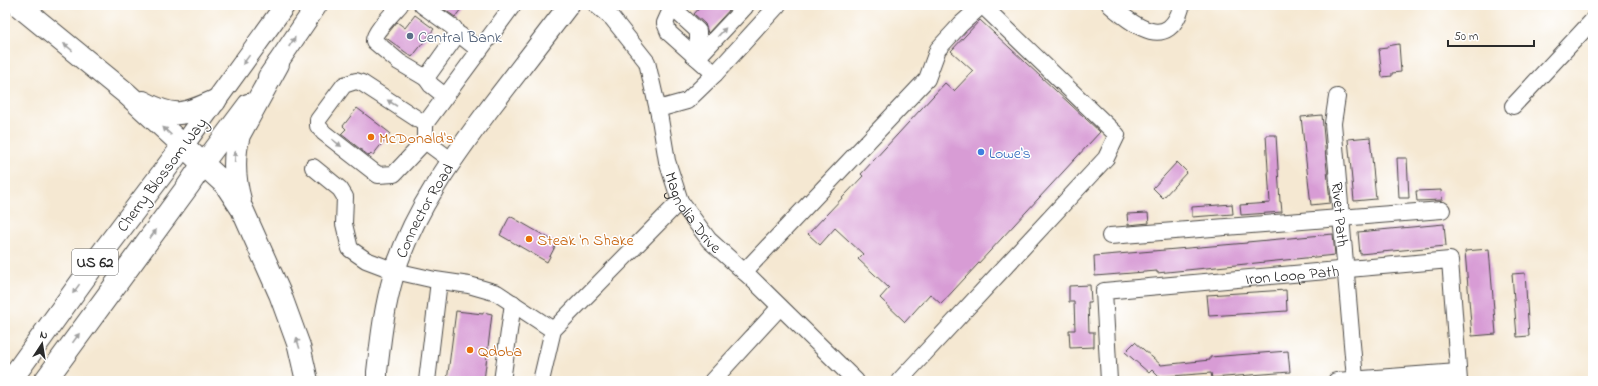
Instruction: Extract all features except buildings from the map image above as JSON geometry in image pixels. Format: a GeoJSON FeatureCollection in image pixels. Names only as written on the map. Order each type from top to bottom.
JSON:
{"type":"FeatureCollection","features":[{"type":"Feature","properties":{"kind":"highway"},"geometry":{"type":"LineString","coordinates":[[18,5],[126,94],[226,185],[242,209],[254,233],[290,320],[299,346],[307,381]]}},
{"type":"Feature","properties":{"kind":"highway"},"geometry":{"type":"LineString","coordinates":[[242,209],[235,177],[236,145],[278,64]]}},
{"type":"Feature","properties":{"kind":"highway"},"geometry":{"type":"LineString","coordinates":[[126,94],[163,112],[179,114],[191,112],[215,101]]}},
{"type":"Feature","properties":{"kind":"highway","name":"Cherry Blossom Way"},"geometry":{"type":"LineString","coordinates":[[10,381],[103,252],[183,146]]}},
{"type":"Feature","properties":{"kind":"highway","name":"Cherry Blossom Way"},"geometry":{"type":"LineString","coordinates":[[45,381],[203,164]]}},
{"type":"Feature","properties":{"kind":"main road","name":"Cherry Blossom Way"},"geometry":{"type":"LineString","coordinates":[[183,146],[285,5]]}},
{"type":"Feature","properties":{"kind":"main road","name":"Cherry Blossom Way"},"geometry":{"type":"LineString","coordinates":[[203,164],[278,64],[317,5]]}},
{"type":"Feature","properties":{"kind":"main road","name":"Connector Road"},"geometry":{"type":"LineString","coordinates":[[377,381],[384,314],[395,271],[405,244],[421,211],[452,160],[569,5]]}},
{"type":"Feature","properties":{"kind":"street"},"geometry":{"type":"LineString","coordinates":[[400,5],[380,28],[374,38],[374,41],[399,62],[426,78],[431,85],[445,96]]}},
{"type":"Feature","properties":{"kind":"street"},"geometry":{"type":"LineString","coordinates":[[422,5],[454,28],[458,36],[460,35],[479,50]]}},
{"type":"Feature","properties":{"kind":"street"},"geometry":{"type":"LineString","coordinates":[[425,124],[362,83],[356,81],[344,85],[318,120],[318,126],[324,133],[378,175],[394,174],[425,141],[425,124],[513,5]]}},
{"type":"Feature","properties":{"kind":"street","name":"Magnolia Drive"},"geometry":{"type":"LineString","coordinates":[[596,5],[612,18],[647,62],[658,109],[667,161],[680,201],[709,240],[856,381]]}},
{"type":"Feature","properties":{"kind":"street"},"geometry":{"type":"LineString","coordinates":[[695,56],[746,5]]}},
{"type":"Feature","properties":{"kind":"street"},"geometry":{"type":"LineString","coordinates":[[658,109],[687,101],[778,5]]}},
{"type":"Feature","properties":{"kind":"street"},"geometry":{"type":"LineString","coordinates":[[744,272],[927,79],[938,49],[961,24],[982,5],[1117,135],[1106,158],[898,381]]}},
{"type":"Feature","properties":{"kind":"street"},"geometry":{"type":"LineString","coordinates":[[1110,5],[1140,27],[1155,33],[1168,30],[1179,17],[1182,5]]}},
{"type":"Feature","properties":{"kind":"street"},"geometry":{"type":"LineString","coordinates":[[695,56],[698,43],[698,31],[676,7],[669,14],[665,23],[669,33],[714,74]]}},
{"type":"Feature","properties":{"kind":"street"},"geometry":{"type":"LineString","coordinates":[[1513,106],[1593,20]]}},
{"type":"Feature","properties":{"kind":"street"},"geometry":{"type":"LineString","coordinates":[[426,78],[456,36],[458,36]]}},
{"type":"Feature","properties":{"kind":"street","name":"Rivet Path"},"geometry":{"type":"LineString","coordinates":[[1337,97],[1333,123],[1347,271],[1355,379]]}},
{"type":"Feature","properties":{"kind":"street"},"geometry":{"type":"LineString","coordinates":[[425,141],[452,160]]}},
{"type":"Feature","properties":{"kind":"street"},"geometry":{"type":"LineString","coordinates":[[313,167],[340,188],[345,197],[344,224],[350,249],[366,260],[395,271],[439,281],[469,285],[497,293],[553,330]]}},
{"type":"Feature","properties":{"kind":"street"},"geometry":{"type":"LineString","coordinates":[[541,381],[553,330],[680,201]]}},
{"type":"Feature","properties":{"kind":"street"},"geometry":{"type":"LineString","coordinates":[[1110,236],[1442,210]]}},
{"type":"Feature","properties":{"kind":"street","name":"Iron Loop Path"},"geometry":{"type":"LineString","coordinates":[[1109,381],[1104,291],[1347,271],[1450,260],[1459,376]]}},
{"type":"Feature","properties":{"kind":"street"},"geometry":{"type":"LineString","coordinates":[[426,381],[439,281]]}},
{"type":"Feature","properties":{"kind":"street"},"geometry":{"type":"LineString","coordinates":[[502,381],[513,303]]}},
{"type":"Feature","properties":{"kind":"street"},"geometry":{"type":"LineString","coordinates":[[712,381],[780,307]]}},
{"type":"Feature","properties":{"kind":"street"},"geometry":{"type":"LineString","coordinates":[[1336,381],[1355,379],[1459,376]]}},
{"type":"Feature","properties":{"kind":"place","name":"Central Bank"},"geometry":{"type":"Point","coordinates":[410,36]}},
{"type":"Feature","properties":{"kind":"place","name":"McDonald's"},"geometry":{"type":"Point","coordinates":[371,137]}},
{"type":"Feature","properties":{"kind":"place","name":"Lowe's"},"geometry":{"type":"Point","coordinates":[981,152]}},
{"type":"Feature","properties":{"kind":"place","name":"Steak 'n Shake"},"geometry":{"type":"Point","coordinates":[529,239]}},
{"type":"Feature","properties":{"kind":"place","name":"Qdoba"},"geometry":{"type":"Point","coordinates":[470,350]}}]}
